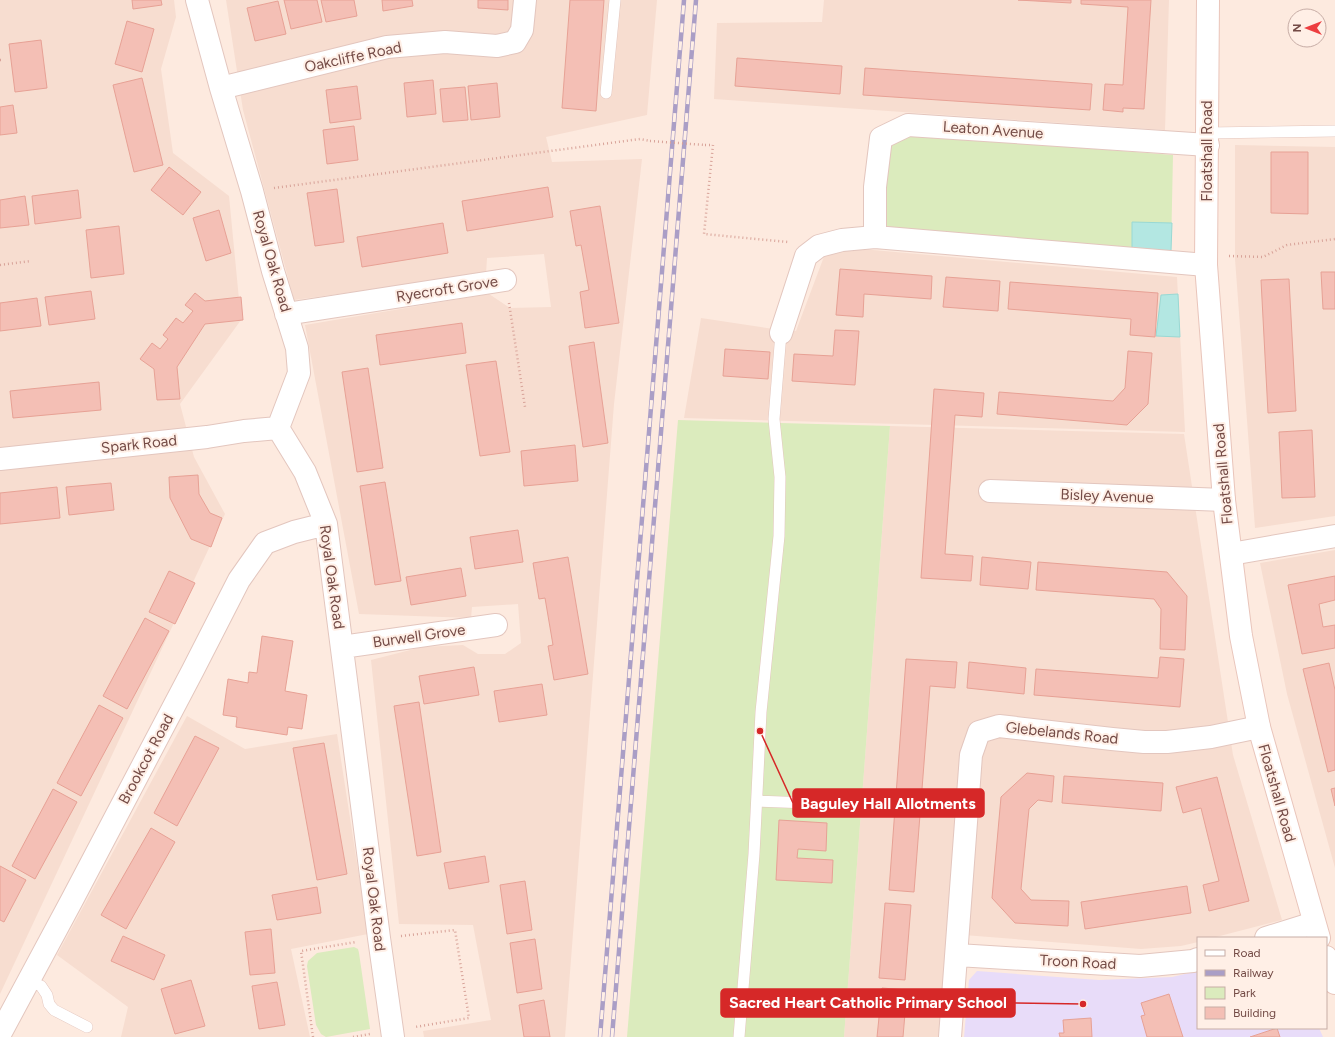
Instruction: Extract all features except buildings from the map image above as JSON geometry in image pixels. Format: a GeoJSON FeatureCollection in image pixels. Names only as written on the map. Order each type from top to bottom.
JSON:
{"type":"FeatureCollection","features":[{"type":"Feature","properties":{"kind":"street","name":"Royal Oak Road"},"geometry":{"type":"LineString","coordinates":[[197,0],[221,88],[252,190],[273,271],[297,348],[299,373],[278,428],[305,472],[326,524],[379,938],[393,1034]]}},
{"type":"Feature","properties":{"kind":"street","name":"Oakcliffe Road"},"geometry":{"type":"LineString","coordinates":[[221,88],[387,47],[445,42],[497,46],[515,42],[522,30],[525,0]]}},
{"type":"Feature","properties":{"kind":"street","name":"Floatshall Road"},"geometry":{"type":"LineString","coordinates":[[1208,0],[1206,260],[1224,500],[1230,554],[1241,636],[1259,727],[1317,931]]}},
{"type":"Feature","properties":{"kind":"street","name":"Leaton Avenue"},"geometry":{"type":"LineString","coordinates":[[875,237],[875,187],[880,138],[908,125],[1208,139]]}},
{"type":"Feature","properties":{"kind":"street"},"geometry":{"type":"LineString","coordinates":[[781,333],[806,256],[818,246],[842,240],[875,237],[1206,260]]}},
{"type":"Feature","properties":{"kind":"street","name":"Ryecroft Grove"},"geometry":{"type":"LineString","coordinates":[[286,314],[505,280]]}},
{"type":"Feature","properties":{"kind":"street","name":"Spark Road"},"geometry":{"type":"LineString","coordinates":[[0,459],[278,428]]}},
{"type":"Feature","properties":{"kind":"street","name":"Bisley Avenue"},"geometry":{"type":"LineString","coordinates":[[990,491],[1224,500]]}},
{"type":"Feature","properties":{"kind":"street","name":"Brookcot Road"},"geometry":{"type":"LineString","coordinates":[[0,1034],[193,670],[239,580],[265,543],[294,532],[326,524]]}},
{"type":"Feature","properties":{"kind":"street"},"geometry":{"type":"LineString","coordinates":[[1230,554],[1335,536]]}},
{"type":"Feature","properties":{"kind":"street","name":"Burwell Grove"},"geometry":{"type":"LineString","coordinates":[[342,647],[496,625]]}},
{"type":"Feature","properties":{"kind":"street","name":"Glebelands Road"},"geometry":{"type":"LineString","coordinates":[[950,1037],[971,755],[979,732],[999,726],[1112,739],[1144,742],[1167,742],[1211,737],[1259,727]]}},
{"type":"Feature","properties":{"kind":"street"},"geometry":{"type":"LineString","coordinates":[[1273,937],[1317,931]]}},
{"type":"Feature","properties":{"kind":"street","name":"Troon Road"},"geometry":{"type":"LineString","coordinates":[[957,955],[1140,966],[1197,959]]}},
{"type":"Feature","properties":{"kind":"street"},"geometry":{"type":"LineString","coordinates":[[1327,960],[1335,983]]}},
{"type":"Feature","properties":{"kind":"lane"},"geometry":{"type":"LineString","coordinates":[[606,93],[615,0]]}},
{"type":"Feature","properties":{"kind":"lane"},"geometry":{"type":"LineString","coordinates":[[1208,139],[1335,131]]}},
{"type":"Feature","properties":{"kind":"lane"},"geometry":{"type":"LineString","coordinates":[[739,1037],[757,801],[761,712],[779,536],[780,477],[774,419],[781,333]]}},
{"type":"Feature","properties":{"kind":"lane"},"geometry":{"type":"LineString","coordinates":[[757,801],[834,804]]}},
{"type":"Feature","properties":{"kind":"lane"},"geometry":{"type":"LineString","coordinates":[[29,981],[41,986],[47,995],[49,1004],[54,1010],[87,1027]]}},
{"type":"Feature","properties":{"kind":"path"},"geometry":{"type":"LineString","coordinates":[[252,190],[640,139],[713,145],[704,234],[818,246]]}},
{"type":"Feature","properties":{"kind":"path"},"geometry":{"type":"LineString","coordinates":[[1206,260],[1263,257],[1286,245],[1335,239]]}},
{"type":"Feature","properties":{"kind":"path"},"geometry":{"type":"LineString","coordinates":[[0,265],[31,261]]}},
{"type":"Feature","properties":{"kind":"path","name":"Ryecroft Grove"},"geometry":{"type":"LineString","coordinates":[[505,280],[525,407]]}},
{"type":"Feature","properties":{"kind":"path"},"geometry":{"type":"LineString","coordinates":[[313,1037],[301,952],[379,938],[455,930],[469,1018],[393,1034]]}},
{"type":"Feature","properties":{"kind":"shaded area"},"geometry":{"type":"Polygon","coordinates":[[[0,0],[174,0],[176,17],[161,69],[173,153],[229,196],[241,320],[180,404],[194,457],[225,514],[0,994],[0,0]]]}},
{"type":"Feature","properties":{"kind":"shaded area"},"geometry":{"type":"Polygon","coordinates":[[[226,0],[657,0],[647,115],[546,137],[552,162],[642,159],[614,404],[565,1037],[424,1037],[423,1031],[491,1020],[473,925],[399,924],[371,660],[422,647],[463,645],[478,654],[505,654],[521,643],[518,604],[472,607],[471,618],[359,614],[305,325],[489,294],[510,308],[551,307],[544,254],[487,258],[486,274],[294,300],[243,110],[226,0]]]}},
{"type":"Feature","properties":{"kind":"shaded area"},"geometry":{"type":"Polygon","coordinates":[[[824,0],[1169,0],[1165,130],[714,99],[717,23],[822,22],[824,0]]]}},
{"type":"Feature","properties":{"kind":"shaded area"},"geometry":{"type":"Polygon","coordinates":[[[1235,145],[1335,147],[1335,516],[1255,528],[1235,259],[1235,145]]]}},
{"type":"Feature","properties":{"kind":"shaded area"},"geometry":{"type":"Polygon","coordinates":[[[828,246],[1177,277],[1185,432],[684,418],[701,318],[796,331],[828,246]]]}},
{"type":"Feature","properties":{"kind":"shaded area"},"geometry":{"type":"Polygon","coordinates":[[[890,426],[1184,434],[1233,755],[1282,920],[1216,937],[1197,937],[1197,942],[1181,946],[1141,949],[951,934],[943,1037],[844,1037],[890,426]]]}},
{"type":"Feature","properties":{"kind":"shaded area"},"geometry":{"type":"Polygon","coordinates":[[[1335,550],[1335,868],[1287,694],[1260,563],[1335,550]]]}},
{"type":"Feature","properties":{"kind":"shaded area"},"geometry":{"type":"Polygon","coordinates":[[[187,716],[245,749],[337,734],[368,934],[291,949],[310,1037],[121,1037],[128,1007],[57,955],[187,716]]]}},
{"type":"Feature","properties":{"kind":"shaded area"},"geometry":{"type":"Polygon","coordinates":[[[977,971],[1099,980],[1172,977],[1197,971],[1197,1029],[1319,1029],[1323,1037],[964,1037],[969,980],[977,971]]]}},
{"type":"Feature","properties":{"kind":"green space"},"geometry":{"type":"Polygon","coordinates":[[[891,133],[1173,155],[1171,251],[875,228],[891,133]]]}},
{"type":"Feature","properties":{"kind":"green space"},"geometry":{"type":"Polygon","coordinates":[[[678,420],[890,426],[844,1037],[627,1037],[678,420]]]}},
{"type":"Feature","properties":{"kind":"green space"},"geometry":{"type":"Polygon","coordinates":[[[354,947],[358,949],[359,953],[370,1029],[326,1037],[321,1034],[316,1025],[307,966],[308,961],[317,953],[354,947]]]}},
{"type":"Feature","properties":{"kind":"water"},"geometry":{"type":"Polygon","coordinates":[[[1132,222],[1172,223],[1171,251],[1132,248],[1132,222]]]}},
{"type":"Feature","properties":{"kind":"water"},"geometry":{"type":"Polygon","coordinates":[[[1178,294],[1180,337],[1156,336],[1161,295],[1178,294]]]}},
{"type":"Feature","properties":{"kind":"railway"},"geometry":{"type":"LineString","coordinates":[[600,1037],[684,0]]}},
{"type":"Feature","properties":{"kind":"railway"},"geometry":{"type":"LineString","coordinates":[[612,1037],[696,0]]}},
{"type":"Feature","properties":{"kind":"place","name":"Baguley Hall Allotments"},"geometry":{"type":"Point","coordinates":[760,731]}},
{"type":"Feature","properties":{"kind":"place","name":"Sacred Heart Catholic Primary School"},"geometry":{"type":"Point","coordinates":[1083,1004]}}]}
